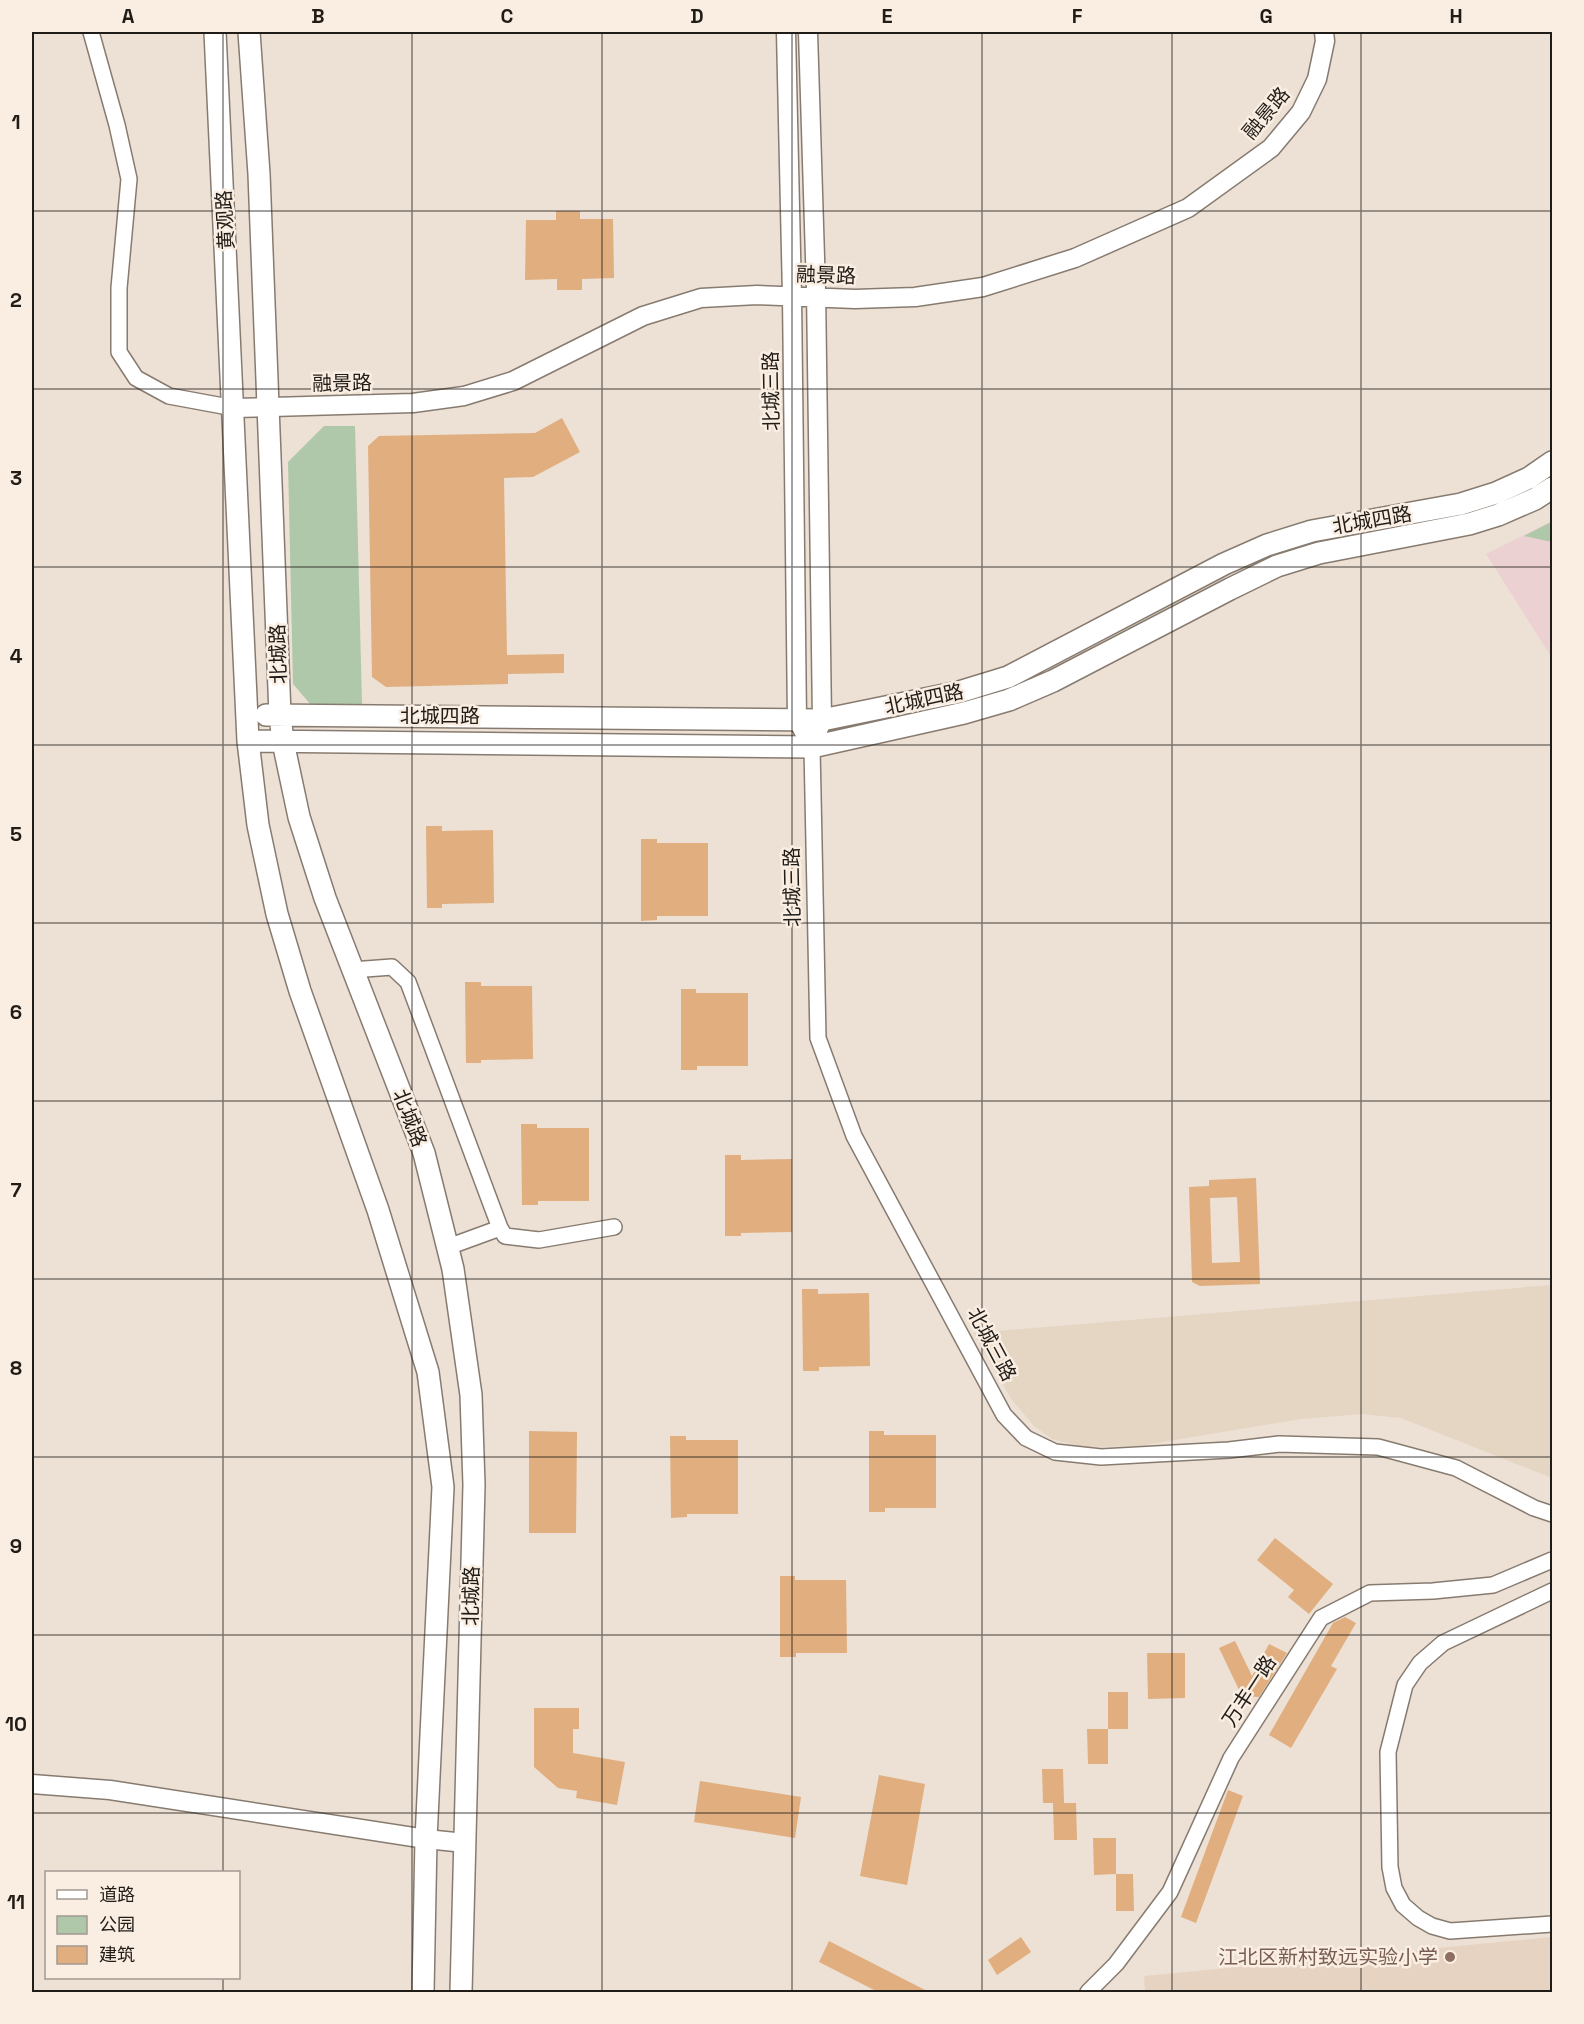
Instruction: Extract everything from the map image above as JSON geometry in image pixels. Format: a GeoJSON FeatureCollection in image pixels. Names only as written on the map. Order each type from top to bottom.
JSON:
{"type":"FeatureCollection","features":[{"type":"Feature","properties":{"kind":"main road","name":"黄观路"},"geometry":{"type":"LineString","coordinates":[[215,32],[234,408]]}},
{"type":"Feature","properties":{"kind":"main road","name":"黄观路"},"geometry":{"type":"LineString","coordinates":[[249,32],[259,174],[269,407]]}},
{"type":"Feature","properties":{"kind":"main road","name":"北城路"},"geometry":{"type":"LineString","coordinates":[[269,407],[280,715],[283,742],[299,816],[325,898],[424,1153],[453,1269],[471,1395],[474,1474],[461,1992]]}},
{"type":"Feature","properties":{"kind":"main road","name":"北城路"},"geometry":{"type":"LineString","coordinates":[[234,408],[248,741],[258,825],[277,914],[300,991],[378,1210],[428,1372],[443,1487],[426,1839],[423,1992]]}},
{"type":"Feature","properties":{"kind":"main road","name":"北城四路"},"geometry":{"type":"LineString","coordinates":[[248,715],[822,720],[959,692],[1008,677],[1224,564],[1267,545],[1312,531],[1461,504],[1529,478],[1552,462]]}},
{"type":"Feature","properties":{"kind":"main road","name":"北城四路"},"geometry":{"type":"LineString","coordinates":[[248,741],[812,747],[964,713],[1009,700],[1053,681],[1277,566],[1319,553],[1469,524],[1498,515],[1535,499],[1552,488]]}},
{"type":"Feature","properties":{"kind":"street"},"geometry":{"type":"LineString","coordinates":[[91,32],[117,124],[129,179],[119,288],[119,352],[136,378],[168,396],[234,408]]}},
{"type":"Feature","properties":{"kind":"street","name":"北城三路"},"geometry":{"type":"LineString","coordinates":[[786,32],[797,719],[812,747]]}},
{"type":"Feature","properties":{"kind":"street","name":"北城三路"},"geometry":{"type":"LineString","coordinates":[[808,32],[816,298],[822,720],[812,747],[818,1038],[854,1137],[1004,1415],[1026,1438],[1056,1452],[1101,1457],[1229,1450],[1279,1444],[1377,1447],[1456,1468],[1534,1508],[1552,1514]]}},
{"type":"Feature","properties":{"kind":"street","name":"融景路"},"geometry":{"type":"LineString","coordinates":[[234,408],[413,404],[464,396],[513,381],[643,316],[682,303],[718,296],[855,299],[915,297],[983,287],[1075,258],[1188,208],[1271,148],[1301,112],[1317,79],[1325,41],[1324,32]]}},
{"type":"Feature","properties":{"kind":"street"},"geometry":{"type":"LineString","coordinates":[[352,970],[392,967],[408,982],[500,1228],[505,1236],[539,1240],[615,1227]]}},
{"type":"Feature","properties":{"kind":"street"},"geometry":{"type":"LineString","coordinates":[[448,1247],[500,1228]]}},
{"type":"Feature","properties":{"kind":"street","name":"万丰一路"},"geometry":{"type":"LineString","coordinates":[[1088,1992],[1116,1964],[1170,1892],[1231,1758],[1321,1618],[1370,1593],[1493,1586],[1552,1560]]}},
{"type":"Feature","properties":{"kind":"street"},"geometry":{"type":"LineString","coordinates":[[1552,1591],[1443,1643],[1419,1663],[1405,1685],[1388,1752],[1390,1867],[1394,1888],[1403,1905],[1432,1926],[1450,1931],[1552,1923]]}},
{"type":"Feature","properties":{"kind":"street"},"geometry":{"type":"LineString","coordinates":[[32,1784],[110,1790],[426,1839],[465,1843]]}},
{"type":"Feature","properties":{"kind":"shaded area"},"geometry":{"type":"Polygon","coordinates":[[[1552,521],[1552,658],[1486,554],[1552,521]]]}},
{"type":"Feature","properties":{"kind":"shaded area"},"geometry":{"type":"Polygon","coordinates":[[[1552,1285],[1552,1478],[1401,1418],[1362,1414],[1301,1419],[1139,1446],[1083,1447],[1052,1439],[1034,1426],[1012,1400],[973,1333],[1552,1285]]]}},
{"type":"Feature","properties":{"kind":"shaded area","name":"江北区新村致远实验小学"},"geometry":{"type":"Polygon","coordinates":[[[1552,1937],[1552,1992],[1145,1992],[1144,1976],[1552,1937]]]}},
{"type":"Feature","properties":{"kind":"green space"},"geometry":{"type":"Polygon","coordinates":[[[324,426],[355,426],[362,704],[312,706],[293,684],[288,462],[324,426]]]}},
{"type":"Feature","properties":{"kind":"green space"},"geometry":{"type":"Polygon","coordinates":[[[1551,522],[1552,542],[1524,536],[1551,522]]]}},
{"type":"Feature","properties":{"kind":"building"},"geometry":{"type":"Polygon","coordinates":[[[556,211],[580,211],[580,219],[613,219],[614,278],[582,279],[582,290],[557,290],[557,279],[525,280],[526,220],[556,220],[556,211]]]}},
{"type":"Feature","properties":{"kind":"building"},"geometry":{"type":"Polygon","coordinates":[[[562,418],[580,452],[533,477],[504,478],[507,655],[564,654],[564,673],[508,674],[508,684],[386,687],[372,677],[368,446],[379,436],[535,433],[562,418]]]}},
{"type":"Feature","properties":{"kind":"building"},"geometry":{"type":"Polygon","coordinates":[[[426,826],[442,826],[442,831],[493,830],[494,903],[442,904],[442,908],[427,908],[426,826]]]}},
{"type":"Feature","properties":{"kind":"building"},"geometry":{"type":"Polygon","coordinates":[[[641,839],[657,839],[657,843],[708,843],[708,916],[657,916],[657,920],[641,921],[641,839]]]}},
{"type":"Feature","properties":{"kind":"building"},"geometry":{"type":"Polygon","coordinates":[[[465,982],[481,982],[481,986],[532,986],[533,1059],[481,1060],[481,1063],[466,1063],[465,982]]]}},
{"type":"Feature","properties":{"kind":"building"},"geometry":{"type":"Polygon","coordinates":[[[681,989],[696,989],[696,993],[748,993],[748,1066],[697,1066],[697,1070],[681,1070],[681,989]]]}},
{"type":"Feature","properties":{"kind":"building"},"geometry":{"type":"Polygon","coordinates":[[[521,1124],[537,1124],[537,1128],[589,1128],[589,1201],[538,1201],[538,1205],[522,1205],[521,1124]]]}},
{"type":"Feature","properties":{"kind":"building"},"geometry":{"type":"Polygon","coordinates":[[[725,1155],[741,1155],[741,1160],[792,1159],[792,1232],[741,1233],[741,1236],[725,1236],[725,1155]]]}},
{"type":"Feature","properties":{"kind":"building"},"geometry":{"type":"Polygon","coordinates":[[[1256,1178],[1260,1284],[1200,1286],[1192,1282],[1189,1187],[1209,1186],[1209,1180],[1256,1178]],[[1237,1197],[1210,1198],[1212,1263],[1240,1262],[1237,1197]]]}},
{"type":"Feature","properties":{"kind":"building"},"geometry":{"type":"Polygon","coordinates":[[[802,1289],[818,1289],[818,1294],[869,1293],[870,1366],[819,1367],[819,1371],[803,1371],[802,1289]]]}},
{"type":"Feature","properties":{"kind":"building"},"geometry":{"type":"Polygon","coordinates":[[[529,1431],[577,1432],[576,1533],[529,1533],[529,1431]]]}},
{"type":"Feature","properties":{"kind":"building"},"geometry":{"type":"Polygon","coordinates":[[[869,1431],[884,1431],[884,1435],[936,1435],[936,1508],[885,1508],[885,1512],[869,1512],[869,1431]]]}},
{"type":"Feature","properties":{"kind":"building"},"geometry":{"type":"Polygon","coordinates":[[[670,1436],[686,1436],[686,1440],[738,1440],[738,1514],[687,1514],[687,1517],[671,1518],[670,1436]]]}},
{"type":"Feature","properties":{"kind":"building"},"geometry":{"type":"Polygon","coordinates":[[[1275,1538],[1333,1584],[1309,1614],[1288,1597],[1294,1590],[1257,1560],[1275,1538]]]}},
{"type":"Feature","properties":{"kind":"building"},"geometry":{"type":"Polygon","coordinates":[[[780,1576],[795,1576],[795,1580],[846,1580],[847,1653],[796,1653],[796,1657],[780,1657],[780,1576]]]}},
{"type":"Feature","properties":{"kind":"building"},"geometry":{"type":"Polygon","coordinates":[[[1345,1617],[1356,1623],[1331,1666],[1337,1669],[1291,1748],[1269,1735],[1333,1623],[1345,1617]]]}},
{"type":"Feature","properties":{"kind":"building"},"geometry":{"type":"Polygon","coordinates":[[[1235,1641],[1252,1676],[1269,1644],[1287,1653],[1259,1697],[1242,1696],[1219,1648],[1235,1641]]]}},
{"type":"Feature","properties":{"kind":"building"},"geometry":{"type":"Polygon","coordinates":[[[1147,1653],[1185,1653],[1185,1698],[1148,1699],[1147,1653]]]}},
{"type":"Feature","properties":{"kind":"building"},"geometry":{"type":"Polygon","coordinates":[[[1108,1692],[1128,1692],[1128,1729],[1108,1729],[1108,1692]]]}},
{"type":"Feature","properties":{"kind":"building"},"geometry":{"type":"Polygon","coordinates":[[[534,1708],[579,1708],[579,1729],[573,1729],[573,1753],[625,1762],[617,1805],[576,1798],[577,1791],[558,1788],[534,1767],[534,1708]]]}},
{"type":"Feature","properties":{"kind":"building"},"geometry":{"type":"Polygon","coordinates":[[[1087,1729],[1108,1729],[1108,1764],[1088,1764],[1087,1729]]]}},
{"type":"Feature","properties":{"kind":"building"},"geometry":{"type":"Polygon","coordinates":[[[1042,1769],[1063,1769],[1064,1803],[1043,1803],[1042,1769]]]}},
{"type":"Feature","properties":{"kind":"building"},"geometry":{"type":"Polygon","coordinates":[[[879,1775],[925,1784],[907,1885],[860,1876],[879,1775]]]}},
{"type":"Feature","properties":{"kind":"building"},"geometry":{"type":"Polygon","coordinates":[[[700,1781],[801,1797],[795,1838],[694,1822],[700,1781]]]}},
{"type":"Feature","properties":{"kind":"building"},"geometry":{"type":"Polygon","coordinates":[[[1228,1790],[1243,1796],[1196,1923],[1181,1917],[1228,1790]]]}},
{"type":"Feature","properties":{"kind":"building"},"geometry":{"type":"Polygon","coordinates":[[[1053,1803],[1076,1803],[1077,1840],[1054,1840],[1053,1803]]]}},
{"type":"Feature","properties":{"kind":"building"},"geometry":{"type":"Polygon","coordinates":[[[1093,1838],[1116,1838],[1116,1874],[1094,1875],[1093,1838]]]}},
{"type":"Feature","properties":{"kind":"building"},"geometry":{"type":"Polygon","coordinates":[[[1116,1874],[1133,1874],[1134,1911],[1116,1911],[1116,1874]]]}},
{"type":"Feature","properties":{"kind":"building"},"geometry":{"type":"Polygon","coordinates":[[[1021,1937],[1031,1952],[997,1975],[988,1960],[1021,1937]]]}},
{"type":"Feature","properties":{"kind":"building"},"geometry":{"type":"Polygon","coordinates":[[[829,1941],[929,1992],[878,1992],[819,1962],[829,1941]]]}},
{"type":"Feature","properties":{"kind":"place","name":"江北区新村致远实验小学"},"geometry":{"type":"Point","coordinates":[1450,1957]}}]}
